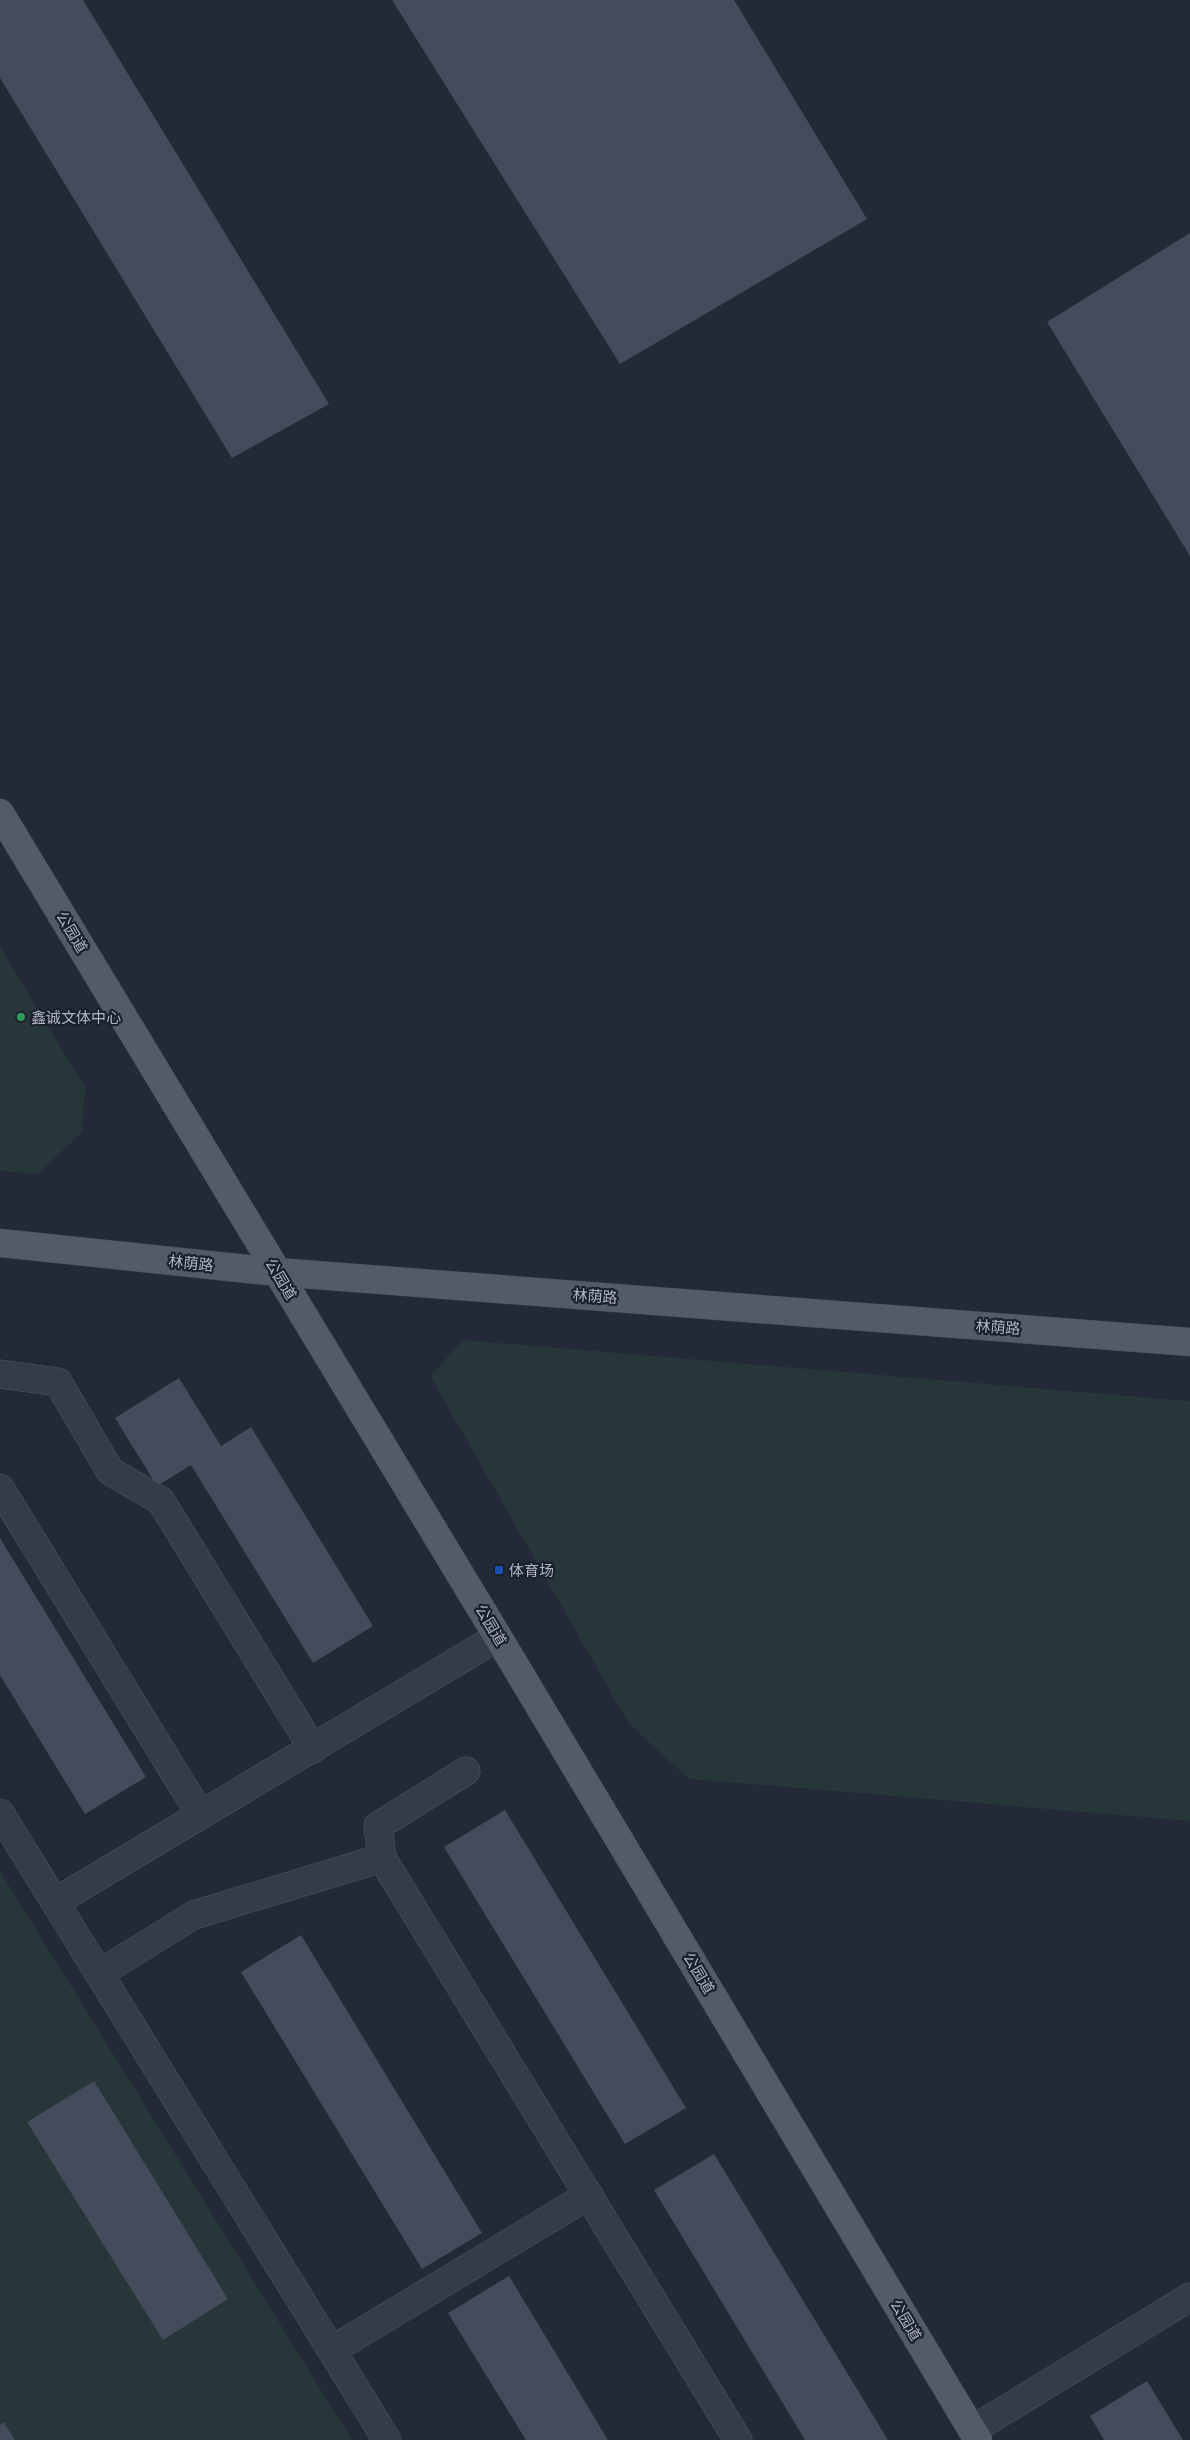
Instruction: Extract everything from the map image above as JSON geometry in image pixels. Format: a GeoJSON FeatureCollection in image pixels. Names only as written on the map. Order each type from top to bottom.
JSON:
{"type":"FeatureCollection","features":[{"type":"Feature","properties":{"kind":"main road","name":"公园道"},"geometry":{"type":"LineString","coordinates":[[0,813],[498,1637],[975,2435]]}},
{"type":"Feature","properties":{"kind":"main road","name":"林荫路"},"geometry":{"type":"LineString","coordinates":[[0,1243],[276,1272],[1190,1342]]}},
{"type":"Feature","properties":{"kind":"street"},"geometry":{"type":"LineString","coordinates":[[0,1374],[58,1382],[110,1471],[161,1501],[313,1749]]}},
{"type":"Feature","properties":{"kind":"street"},"geometry":{"type":"LineString","coordinates":[[0,1488],[200,1814]]}},
{"type":"Feature","properties":{"kind":"street"},"geometry":{"type":"LineString","coordinates":[[55,1902],[498,1637]]}},
{"type":"Feature","properties":{"kind":"street"},"geometry":{"type":"LineString","coordinates":[[466,1771],[378,1826],[382,1858],[738,2440]]}},
{"type":"Feature","properties":{"kind":"street"},"geometry":{"type":"LineString","coordinates":[[0,1813],[387,2440]]}},
{"type":"Feature","properties":{"kind":"street"},"geometry":{"type":"LineString","coordinates":[[100,1973],[194,1915],[382,1858]]}},
{"type":"Feature","properties":{"kind":"street"},"geometry":{"type":"LineString","coordinates":[[332,2350],[589,2195]]}},
{"type":"Feature","properties":{"kind":"street"},"geometry":{"type":"LineString","coordinates":[[975,2435],[1190,2296]]}},
{"type":"Feature","properties":{"kind":"shaded area","name":"鑫诚文体中心"},"geometry":{"type":"Polygon","coordinates":[[[0,947],[85,1087],[82,1132],[38,1174],[0,1171],[0,947]]]}},
{"type":"Feature","properties":{"kind":"shaded area"},"geometry":{"type":"Polygon","coordinates":[[[463,1340],[1190,1401],[1190,1821],[689,1779],[629,1724],[430,1376],[463,1340]]]}},
{"type":"Feature","properties":{"kind":"shaded area"},"geometry":{"type":"Polygon","coordinates":[[[0,1871],[352,2440],[0,2440],[0,1871]]]}},
{"type":"Feature","properties":{"kind":"building"},"geometry":{"type":"Polygon","coordinates":[[[0,0],[83,0],[329,404],[232,458],[0,78],[0,0]]]}},
{"type":"Feature","properties":{"kind":"building"},"geometry":{"type":"Polygon","coordinates":[[[392,0],[734,0],[867,219],[620,364],[392,0]]]}},
{"type":"Feature","properties":{"kind":"building"},"geometry":{"type":"Polygon","coordinates":[[[1190,233],[1190,556],[1047,322],[1190,233]]]}},
{"type":"Feature","properties":{"kind":"building"},"geometry":{"type":"Polygon","coordinates":[[[179,1378],[221,1446],[251,1427],[373,1626],[313,1663],[191,1465],[157,1486],[115,1418],[179,1378]]]}},
{"type":"Feature","properties":{"kind":"building"},"geometry":{"type":"Polygon","coordinates":[[[0,1538],[146,1777],[85,1814],[0,1675],[0,1538]]]}},
{"type":"Feature","properties":{"kind":"building"},"geometry":{"type":"Polygon","coordinates":[[[505,1810],[686,2108],[625,2144],[444,1847],[505,1810]]]}},
{"type":"Feature","properties":{"kind":"building"},"geometry":{"type":"Polygon","coordinates":[[[301,1935],[482,2233],[422,2269],[241,1972],[301,1935]]]}},
{"type":"Feature","properties":{"kind":"building"},"geometry":{"type":"Polygon","coordinates":[[[94,2081],[228,2299],[163,2340],[27,2122],[94,2081]]]}},
{"type":"Feature","properties":{"kind":"building"},"geometry":{"type":"Polygon","coordinates":[[[714,2154],[888,2440],[805,2440],[654,2190],[714,2154]]]}},
{"type":"Feature","properties":{"kind":"building"},"geometry":{"type":"Polygon","coordinates":[[[509,2276],[608,2440],[526,2440],[448,2313],[509,2276]]]}},
{"type":"Feature","properties":{"kind":"building"},"geometry":{"type":"Polygon","coordinates":[[[1147,2381],[1183,2440],[1104,2440],[1090,2416],[1147,2381]]]}},
{"type":"Feature","properties":{"kind":"building"},"geometry":{"type":"Polygon","coordinates":[[[4,2422],[15,2440],[0,2440],[0,2425],[4,2422]]]}},
{"type":"Feature","properties":{"kind":"place","name":"鑫诚文体中心"},"geometry":{"type":"Point","coordinates":[21,1017]}},
{"type":"Feature","properties":{"kind":"place","name":"体育场"},"geometry":{"type":"Point","coordinates":[499,1570]}}]}
